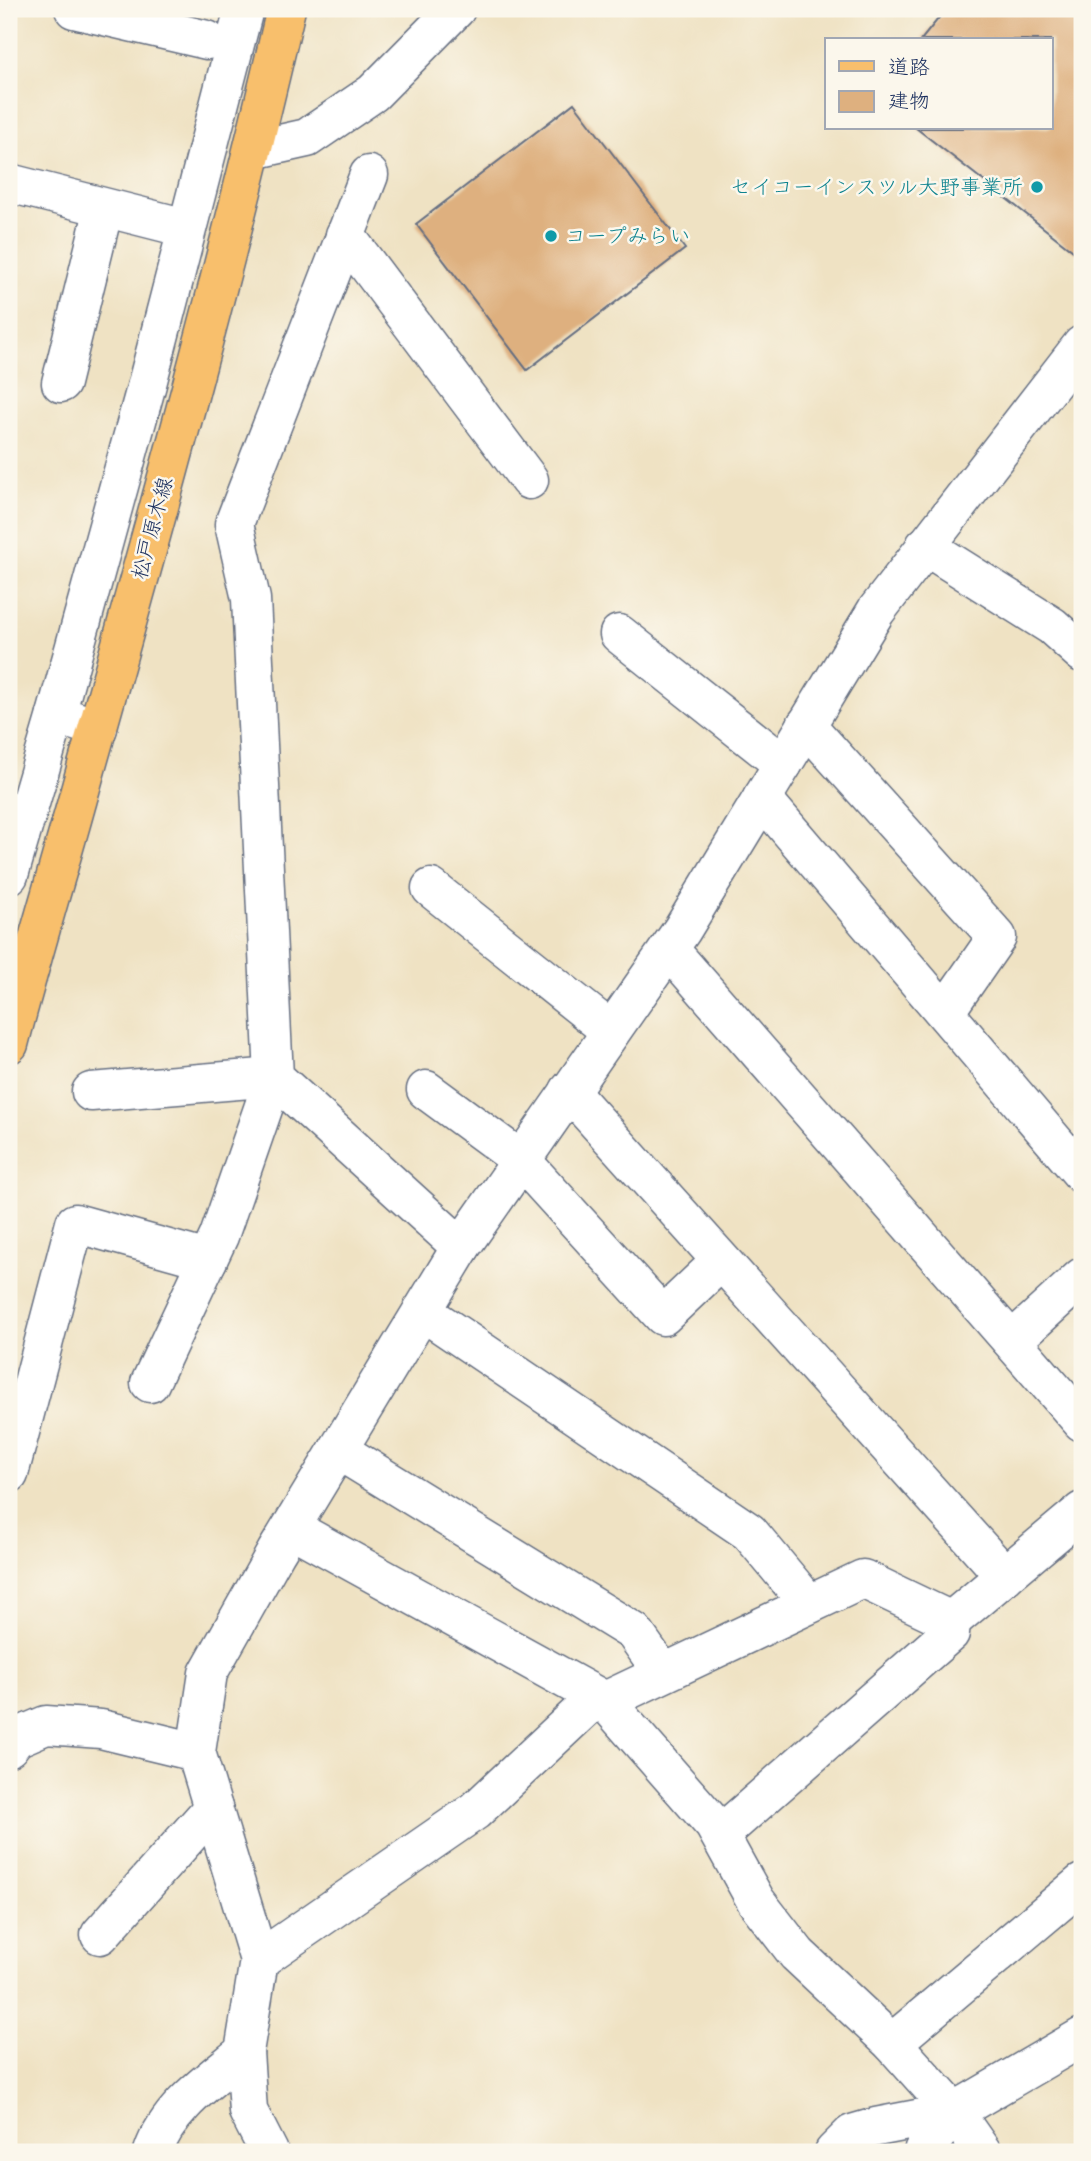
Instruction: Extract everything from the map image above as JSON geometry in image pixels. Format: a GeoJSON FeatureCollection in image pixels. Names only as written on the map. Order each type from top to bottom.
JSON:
{"type":"FeatureCollection","features":[{"type":"Feature","properties":{"kind":"main road","name":"松戸原木線"},"geometry":{"type":"LineString","coordinates":[[9,1044],[253,150],[286,9]]}},
{"type":"Feature","properties":{"kind":"street"},"geometry":{"type":"LineString","coordinates":[[74,9],[204,24],[224,82]]}},
{"type":"Feature","properties":{"kind":"street"},"geometry":{"type":"LineString","coordinates":[[9,875],[143,397],[244,9]]}},
{"type":"Feature","properties":{"kind":"street"},"geometry":{"type":"LineString","coordinates":[[253,150],[307,138],[373,93],[456,9]]}},
{"type":"Feature","properties":{"kind":"street"},"geometry":{"type":"LineString","coordinates":[[150,1383],[219,1236],[274,1077],[251,599],[234,524],[369,175]]}},
{"type":"Feature","properties":{"kind":"street"},"geometry":{"type":"LineString","coordinates":[[9,183],[186,228]]}},
{"type":"Feature","properties":{"kind":"street"},"geometry":{"type":"LineString","coordinates":[[61,383],[104,208]]}},
{"type":"Feature","properties":{"kind":"street"},"geometry":{"type":"LineString","coordinates":[[345,235],[530,480]]}},
{"type":"Feature","properties":{"kind":"street"},"geometry":{"type":"LineString","coordinates":[[269,2152],[248,2111],[244,2052],[259,1959],[196,1752],[208,1673],[291,1528],[461,1247],[668,949],[876,611],[1082,345]]}},
{"type":"Feature","properties":{"kind":"street"},"geometry":{"type":"LineString","coordinates":[[925,546],[1052,626],[1082,653]]}},
{"type":"Feature","properties":{"kind":"street"},"geometry":{"type":"LineString","coordinates":[[619,634],[783,764]]}},
{"type":"Feature","properties":{"kind":"street"},"geometry":{"type":"LineString","coordinates":[[56,715],[97,728]]}},
{"type":"Feature","properties":{"kind":"street"},"geometry":{"type":"LineString","coordinates":[[806,725],[997,937],[945,1012]]}},
{"type":"Feature","properties":{"kind":"street"},"geometry":{"type":"LineString","coordinates":[[762,798],[1082,1174]]}},
{"type":"Feature","properties":{"kind":"street"},"geometry":{"type":"LineString","coordinates":[[431,888],[611,1031]]}},
{"type":"Feature","properties":{"kind":"street"},"geometry":{"type":"LineString","coordinates":[[668,949],[1082,1422]]}},
{"type":"Feature","properties":{"kind":"street"},"geometry":{"type":"LineString","coordinates":[[91,1092],[274,1077],[461,1247]]}},
{"type":"Feature","properties":{"kind":"street"},"geometry":{"type":"LineString","coordinates":[[426,1090],[522,1160],[663,1316],[721,1262]]}},
{"type":"Feature","properties":{"kind":"street"},"geometry":{"type":"LineString","coordinates":[[569,1091],[1004,1576]]}},
{"type":"Feature","properties":{"kind":"street"},"geometry":{"type":"LineString","coordinates":[[9,1474],[75,1223],[208,1260]]}},
{"type":"Feature","properties":{"kind":"street"},"geometry":{"type":"LineString","coordinates":[[1012,1341],[1082,1277]]}},
{"type":"Feature","properties":{"kind":"street"},"geometry":{"type":"LineString","coordinates":[[422,1311],[749,1532],[808,1604]]}},
{"type":"Feature","properties":{"kind":"street"},"geometry":{"type":"LineString","coordinates":[[338,1450],[634,1632],[663,1673]]}},
{"type":"Feature","properties":{"kind":"street"},"geometry":{"type":"LineString","coordinates":[[720,1835],[950,1633],[951,1621],[1082,1511]]}},
{"type":"Feature","properties":{"kind":"street"},"geometry":{"type":"LineString","coordinates":[[291,1528],[605,1701],[714,1825],[756,1901],[797,1954],[892,2043],[954,2112],[982,2152]]}},
{"type":"Feature","properties":{"kind":"street"},"geometry":{"type":"LineString","coordinates":[[259,1959],[475,1811],[587,1706],[605,1701],[863,1580],[951,1621]]}},
{"type":"Feature","properties":{"kind":"street"},"geometry":{"type":"LineString","coordinates":[[9,1747],[16,1738],[46,1725],[101,1729],[196,1752]]}},
{"type":"Feature","properties":{"kind":"street"},"geometry":{"type":"LineString","coordinates":[[100,1935],[213,1808]]}},
{"type":"Feature","properties":{"kind":"street"},"geometry":{"type":"LineString","coordinates":[[892,2043],[1082,1883]]}},
{"type":"Feature","properties":{"kind":"street"},"geometry":{"type":"LineString","coordinates":[[834,2152],[852,2134],[954,2112],[1082,2037]]}},
{"type":"Feature","properties":{"kind":"street"},"geometry":{"type":"LineString","coordinates":[[153,2152],[187,2098],[244,2052]]}},
{"type":"Feature","properties":{"kind":"street"},"geometry":{"type":"LineString","coordinates":[[923,2152],[954,2112]]}},
{"type":"Feature","properties":{"kind":"building","name":"セイコーインスツル大野事業所"},"geometry":{"type":"Polygon","coordinates":[[[946,9],[1082,9],[1082,247],[1077,254],[919,130],[1052,130],[1052,38],[923,38],[946,9]]]}},
{"type":"Feature","properties":{"kind":"building","name":"コープみらい"},"geometry":{"type":"Polygon","coordinates":[[[574,103],[685,249],[527,370],[416,224],[574,103]]]}},
{"type":"Feature","properties":{"kind":"place","name":"セイコーインスツル大野事業所"},"geometry":{"type":"Point","coordinates":[1037,187]}},
{"type":"Feature","properties":{"kind":"place","name":"コープみらい"},"geometry":{"type":"Point","coordinates":[551,236]}}]}
